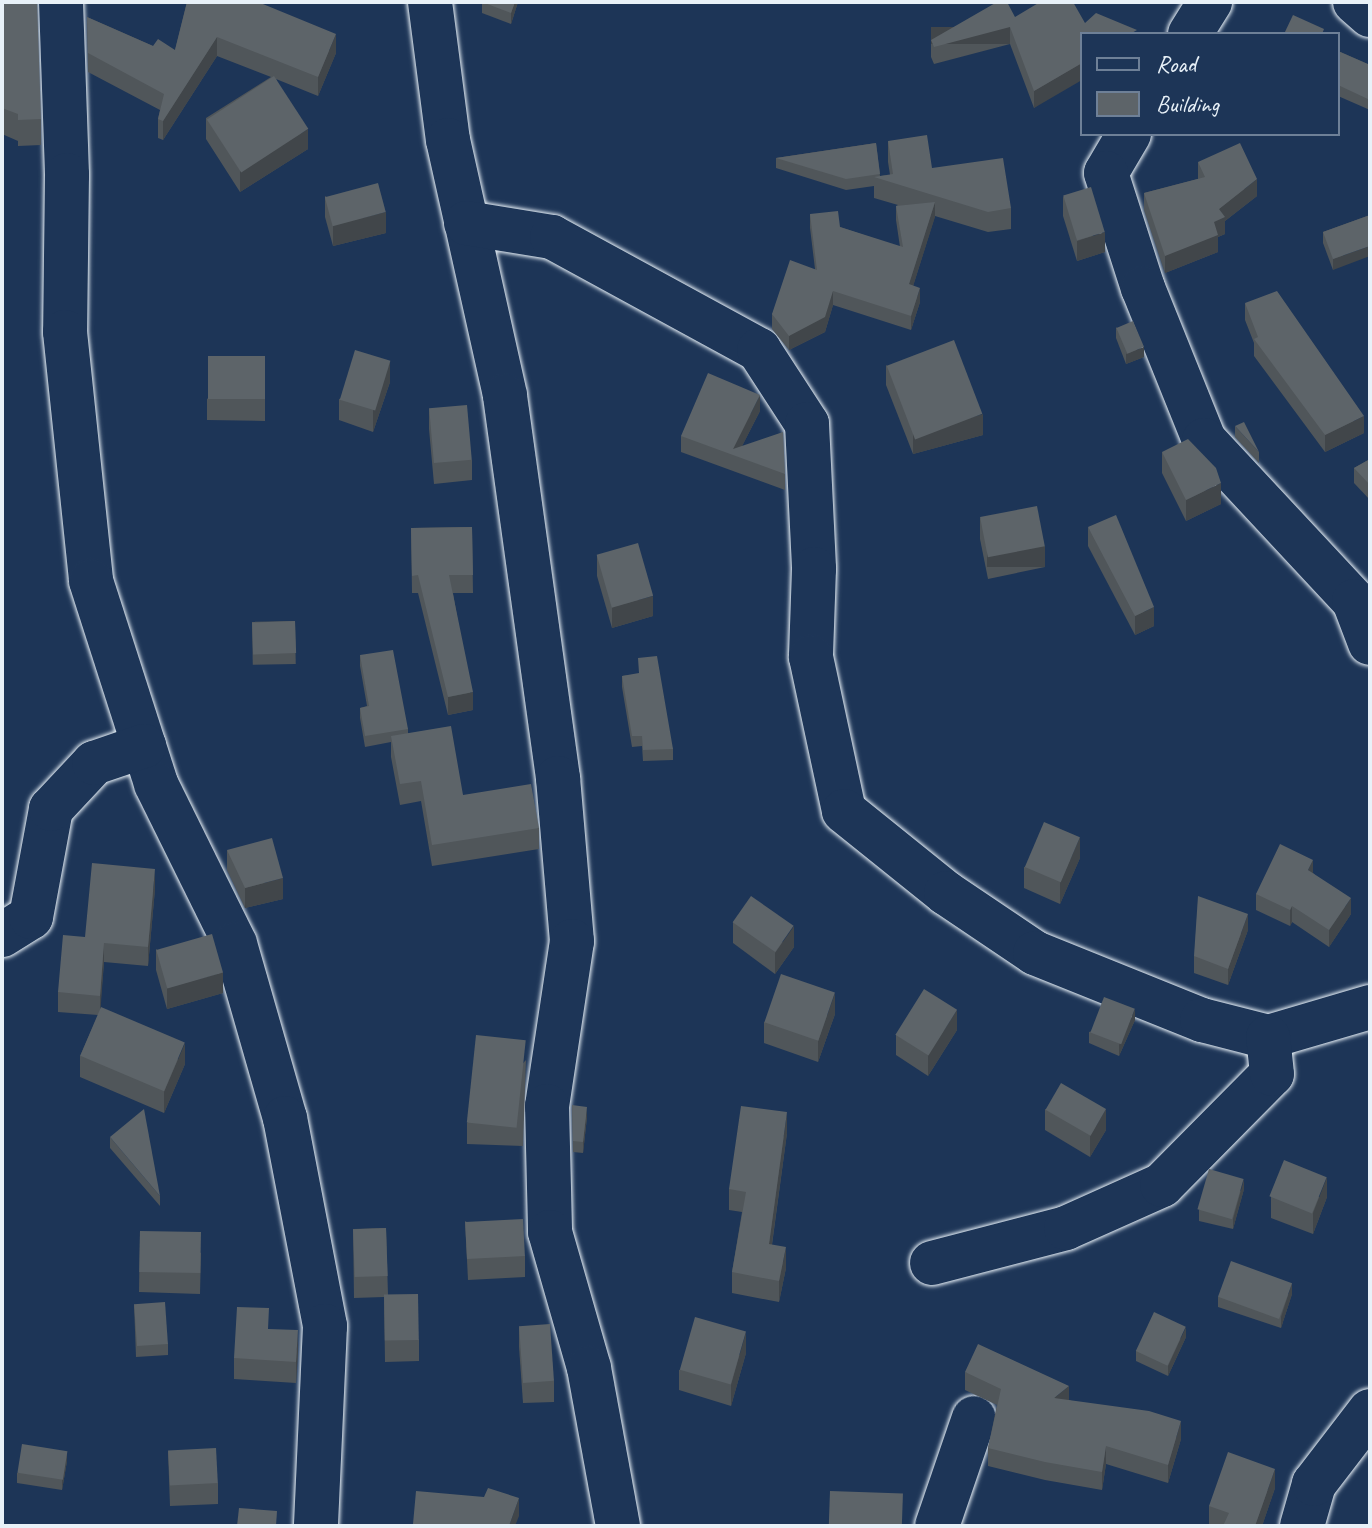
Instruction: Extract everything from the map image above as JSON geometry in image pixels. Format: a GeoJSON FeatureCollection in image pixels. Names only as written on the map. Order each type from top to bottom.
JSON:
{"type":"FeatureCollection","features":[{"type":"Feature","properties":{"kind":"street"},"geometry":{"type":"LineString","coordinates":[[61,2],[67,175],[65,332],[91,581],[156,784],[235,944],[285,1118],[325,1326],[316,1526]]}},
{"type":"Feature","properties":{"kind":"street"},"geometry":{"type":"LineString","coordinates":[[430,2],[448,140],[508,412],[558,778],[572,941],[547,1106],[550,1232],[589,1368],[618,1526]]}},
{"type":"Feature","properties":{"kind":"street"},"geometry":{"type":"LineString","coordinates":[[1191,32],[1210,2]]}},
{"type":"Feature","properties":{"kind":"street"},"geometry":{"type":"LineString","coordinates":[[1355,2],[1370,15]]}},
{"type":"Feature","properties":{"kind":"street"},"geometry":{"type":"LineString","coordinates":[[1128,136],[1106,173],[1143,288],[1204,440],[1362,595],[1370,643]]}},
{"type":"Feature","properties":{"kind":"street"},"geometry":{"type":"LineString","coordinates":[[466,223],[552,237],[759,350],[807,424],[814,569],[811,657],[844,811],[946,893],[1035,953],[1202,1020],[1268,1037],[1370,1007]]}},
{"type":"Feature","properties":{"kind":"street"},"geometry":{"type":"LineString","coordinates":[[2,935],[31,917],[51,809],[94,763],[144,746]]}},
{"type":"Feature","properties":{"kind":"street"},"geometry":{"type":"LineString","coordinates":[[932,1263],[1066,1228],[1162,1185],[1272,1074],[1268,1037]]}},
{"type":"Feature","properties":{"kind":"street"},"geometry":{"type":"LineString","coordinates":[[1302,1526],[1314,1484],[1370,1411]]}},
{"type":"Feature","properties":{"kind":"street"},"geometry":{"type":"LineString","coordinates":[[937,1526],[974,1418]]}},
{"type":"Feature","properties":{"kind":"building"},"geometry":{"type":"Polygon","coordinates":[[[2,2],[37,2],[41,119],[18,120],[18,114],[2,108],[2,2]]]}},
{"type":"Feature","properties":{"kind":"building"},"geometry":{"type":"Polygon","coordinates":[[[187,2],[258,2],[336,34],[318,77],[217,37],[163,121],[158,119],[164,94],[88,53],[87,17],[153,46],[158,39],[175,50],[187,2]]]}},
{"type":"Feature","properties":{"kind":"building"},"geometry":{"type":"Polygon","coordinates":[[[482,2],[515,2],[511,13],[482,2]]]}},
{"type":"Feature","properties":{"kind":"building"},"geometry":{"type":"Polygon","coordinates":[[[997,2],[1007,2],[1015,17],[1040,2],[1073,2],[1085,23],[1096,13],[1137,30],[1080,32],[1080,64],[1034,91],[1010,27],[934,47],[931,40],[997,2]]]}},
{"type":"Feature","properties":{"kind":"building"},"geometry":{"type":"Polygon","coordinates":[[[1293,15],[1324,29],[1323,32],[1285,32],[1293,15]]]}},
{"type":"Feature","properties":{"kind":"building"},"geometry":{"type":"Polygon","coordinates":[[[1340,52],[1370,65],[1370,100],[1340,86],[1340,52]]]}},
{"type":"Feature","properties":{"kind":"building"},"geometry":{"type":"Polygon","coordinates":[[[274,76],[308,129],[241,172],[207,120],[274,76]]]}},
{"type":"Feature","properties":{"kind":"building"},"geometry":{"type":"Polygon","coordinates":[[[927,135],[932,168],[1003,158],[1011,208],[988,212],[874,177],[893,174],[888,141],[927,135]]]}},
{"type":"Feature","properties":{"kind":"building"},"geometry":{"type":"Polygon","coordinates":[[[876,143],[880,174],[846,179],[776,158],[876,143]]]}},
{"type":"Feature","properties":{"kind":"building"},"geometry":{"type":"Polygon","coordinates":[[[1240,143],[1257,179],[1219,209],[1225,217],[1214,222],[1218,235],[1165,256],[1144,193],[1205,177],[1198,162],[1240,143]]]}},
{"type":"Feature","properties":{"kind":"building"},"geometry":{"type":"Polygon","coordinates":[[[378,183],[386,212],[333,226],[325,197],[378,183]]]}},
{"type":"Feature","properties":{"kind":"building"},"geometry":{"type":"Polygon","coordinates":[[[1091,187],[1105,232],[1077,240],[1063,195],[1091,187]]]}},
{"type":"Feature","properties":{"kind":"building"},"geometry":{"type":"Polygon","coordinates":[[[935,202],[909,284],[920,288],[911,316],[833,291],[825,317],[789,336],[772,314],[790,260],[817,270],[810,214],[838,211],[840,227],[903,247],[896,206],[935,202]]]}},
{"type":"Feature","properties":{"kind":"building"},"geometry":{"type":"Polygon","coordinates":[[[1370,215],[1370,246],[1333,259],[1323,232],[1370,215]]]}},
{"type":"Feature","properties":{"kind":"building"},"geometry":{"type":"Polygon","coordinates":[[[1277,291],[1364,416],[1325,435],[1254,339],[1258,337],[1245,303],[1277,291]]]}},
{"type":"Feature","properties":{"kind":"building"},"geometry":{"type":"Polygon","coordinates":[[[1133,321],[1144,347],[1127,354],[1116,328],[1133,321]]]}},
{"type":"Feature","properties":{"kind":"building"},"geometry":{"type":"Polygon","coordinates":[[[954,340],[982,414],[915,440],[887,366],[954,340]]]}},
{"type":"Feature","properties":{"kind":"building"},"geometry":{"type":"Polygon","coordinates":[[[355,350],[390,361],[375,411],[340,400],[355,350]]]}},
{"type":"Feature","properties":{"kind":"building"},"geometry":{"type":"Polygon","coordinates":[[[208,356],[265,356],[265,399],[208,399],[208,356]]]}},
{"type":"Feature","properties":{"kind":"building"},"geometry":{"type":"Polygon","coordinates":[[[708,373],[760,395],[733,449],[783,432],[785,474],[681,436],[708,373]]]}},
{"type":"Feature","properties":{"kind":"building"},"geometry":{"type":"Polygon","coordinates":[[[467,405],[472,460],[434,463],[429,408],[467,405]]]}},
{"type":"Feature","properties":{"kind":"building"},"geometry":{"type":"Polygon","coordinates":[[[1244,422],[1259,452],[1235,426],[1244,422]]]}},
{"type":"Feature","properties":{"kind":"building"},"geometry":{"type":"Polygon","coordinates":[[[1188,439],[1216,468],[1221,483],[1186,500],[1162,452],[1188,439]]]}},
{"type":"Feature","properties":{"kind":"building"},"geometry":{"type":"Polygon","coordinates":[[[1370,459],[1370,485],[1354,468],[1370,459]]]}},
{"type":"Feature","properties":{"kind":"building"},"geometry":{"type":"Polygon","coordinates":[[[1037,506],[1045,546],[988,557],[980,517],[1037,506]]]}},
{"type":"Feature","properties":{"kind":"building"},"geometry":{"type":"Polygon","coordinates":[[[1116,515],[1154,607],[1135,616],[1088,527],[1116,515]]]}},
{"type":"Feature","properties":{"kind":"building"},"geometry":{"type":"Polygon","coordinates":[[[472,527],[473,575],[449,575],[473,692],[448,697],[418,575],[412,576],[411,528],[472,527]]]}},
{"type":"Feature","properties":{"kind":"building"},"geometry":{"type":"Polygon","coordinates":[[[638,543],[653,596],[612,608],[597,555],[638,543]]]}},
{"type":"Feature","properties":{"kind":"building"},"geometry":{"type":"Polygon","coordinates":[[[295,621],[296,653],[253,654],[252,623],[295,621]]]}},
{"type":"Feature","properties":{"kind":"building"},"geometry":{"type":"Polygon","coordinates":[[[393,650],[408,729],[365,736],[360,708],[369,706],[360,655],[393,650]]]}},
{"type":"Feature","properties":{"kind":"building"},"geometry":{"type":"Polygon","coordinates":[[[657,656],[673,749],[643,750],[642,736],[632,736],[622,676],[639,673],[638,658],[657,656]]]}},
{"type":"Feature","properties":{"kind":"building"},"geometry":{"type":"Polygon","coordinates":[[[451,726],[463,795],[531,784],[539,828],[432,845],[421,781],[400,784],[391,736],[451,726]]]}},
{"type":"Feature","properties":{"kind":"building"},"geometry":{"type":"Polygon","coordinates":[[[1044,822],[1080,837],[1061,882],[1025,867],[1044,822]]]}},
{"type":"Feature","properties":{"kind":"building"},"geometry":{"type":"Polygon","coordinates":[[[272,838],[283,878],[245,888],[227,850],[272,838]]]}},
{"type":"Feature","properties":{"kind":"building"},"geometry":{"type":"Polygon","coordinates":[[[1280,844],[1313,860],[1308,870],[1351,898],[1329,930],[1292,906],[1290,910],[1256,894],[1280,844]]]}},
{"type":"Feature","properties":{"kind":"building"},"geometry":{"type":"Polygon","coordinates":[[[92,863],[155,869],[148,947],[104,943],[100,996],[58,992],[63,935],[85,937],[92,863]]]}},
{"type":"Feature","properties":{"kind":"building"},"geometry":{"type":"Polygon","coordinates":[[[751,896],[794,926],[775,952],[733,922],[751,896]]]}},
{"type":"Feature","properties":{"kind":"building"},"geometry":{"type":"Polygon","coordinates":[[[1198,896],[1248,914],[1228,969],[1194,956],[1198,896]]]}},
{"type":"Feature","properties":{"kind":"building"},"geometry":{"type":"Polygon","coordinates":[[[212,934],[223,972],[167,988],[156,950],[212,934]]]}},
{"type":"Feature","properties":{"kind":"building"},"geometry":{"type":"Polygon","coordinates":[[[781,974],[835,993],[818,1041],[764,1022],[781,974]]]}},
{"type":"Feature","properties":{"kind":"building"},"geometry":{"type":"Polygon","coordinates":[[[924,989],[957,1010],[928,1055],[895,1035],[924,989]]]}},
{"type":"Feature","properties":{"kind":"building"},"geometry":{"type":"Polygon","coordinates":[[[1104,997],[1135,1009],[1121,1044],[1090,1032],[1104,997]]]}},
{"type":"Feature","properties":{"kind":"building"},"geometry":{"type":"Polygon","coordinates":[[[101,1007],[185,1043],[164,1091],[80,1056],[101,1007]]]}},
{"type":"Feature","properties":{"kind":"building"},"geometry":{"type":"Polygon","coordinates":[[[476,1035],[526,1040],[517,1128],[467,1123],[476,1035]]]}},
{"type":"Feature","properties":{"kind":"building"},"geometry":{"type":"Polygon","coordinates":[[[1061,1083],[1106,1109],[1091,1136],[1046,1110],[1061,1083]]]}},
{"type":"Feature","properties":{"kind":"building"},"geometry":{"type":"Polygon","coordinates":[[[572,1105],[587,1107],[583,1142],[573,1141],[572,1105]]]}},
{"type":"Feature","properties":{"kind":"building"},"geometry":{"type":"Polygon","coordinates":[[[741,1106],[787,1112],[769,1244],[786,1247],[779,1281],[732,1272],[746,1192],[729,1189],[741,1106]]]}},
{"type":"Feature","properties":{"kind":"building"},"geometry":{"type":"Polygon","coordinates":[[[144,1109],[160,1196],[110,1137],[144,1109]]]}},
{"type":"Feature","properties":{"kind":"building"},"geometry":{"type":"Polygon","coordinates":[[[1284,1160],[1327,1177],[1312,1213],[1269,1196],[1284,1160]]]}},
{"type":"Feature","properties":{"kind":"building"},"geometry":{"type":"Polygon","coordinates":[[[1209,1169],[1244,1179],[1232,1219],[1197,1209],[1209,1169]]]}},
{"type":"Feature","properties":{"kind":"building"},"geometry":{"type":"Polygon","coordinates":[[[523,1219],[525,1256],[467,1259],[465,1222],[523,1219]]]}},
{"type":"Feature","properties":{"kind":"building"},"geometry":{"type":"Polygon","coordinates":[[[386,1228],[388,1276],[355,1277],[353,1229],[386,1228]]]}},
{"type":"Feature","properties":{"kind":"building"},"geometry":{"type":"Polygon","coordinates":[[[140,1231],[201,1232],[200,1273],[139,1272],[140,1231]]]}},
{"type":"Feature","properties":{"kind":"building"},"geometry":{"type":"Polygon","coordinates":[[[1231,1261],[1292,1283],[1279,1319],[1218,1297],[1231,1261]]]}},
{"type":"Feature","properties":{"kind":"building"},"geometry":{"type":"Polygon","coordinates":[[[418,1294],[419,1340],[385,1341],[384,1295],[418,1294]]]}},
{"type":"Feature","properties":{"kind":"building"},"geometry":{"type":"Polygon","coordinates":[[[165,1302],[168,1344],[137,1346],[134,1304],[165,1302]]]}},
{"type":"Feature","properties":{"kind":"building"},"geometry":{"type":"Polygon","coordinates":[[[237,1307],[269,1308],[268,1329],[298,1330],[296,1362],[234,1358],[237,1307]]]}},
{"type":"Feature","properties":{"kind":"building"},"geometry":{"type":"Polygon","coordinates":[[[1154,1312],[1186,1327],[1168,1366],[1136,1351],[1154,1312]]]}},
{"type":"Feature","properties":{"kind":"building"},"geometry":{"type":"Polygon","coordinates":[[[695,1317],[746,1332],[731,1384],[680,1370],[695,1317]]]}},
{"type":"Feature","properties":{"kind":"building"},"geometry":{"type":"Polygon","coordinates":[[[550,1324],[554,1381],[523,1383],[519,1326],[550,1324]]]}},
{"type":"Feature","properties":{"kind":"building"},"geometry":{"type":"Polygon","coordinates":[[[978,1344],[1069,1386],[1054,1398],[1149,1411],[1181,1421],[1168,1465],[1106,1446],[1102,1472],[988,1448],[1001,1389],[965,1372],[978,1344]]]}},
{"type":"Feature","properties":{"kind":"building"},"geometry":{"type":"Polygon","coordinates":[[[22,1444],[67,1451],[63,1480],[17,1473],[22,1444]]]}},
{"type":"Feature","properties":{"kind":"building"},"geometry":{"type":"Polygon","coordinates":[[[216,1448],[218,1483],[170,1485],[168,1451],[216,1448]]]}},
{"type":"Feature","properties":{"kind":"building"},"geometry":{"type":"Polygon","coordinates":[[[1228,1452],[1275,1469],[1255,1526],[1223,1526],[1229,1513],[1209,1506],[1228,1452]]]}},
{"type":"Feature","properties":{"kind":"building"},"geometry":{"type":"Polygon","coordinates":[[[488,1488],[519,1498],[509,1526],[413,1524],[416,1491],[484,1497],[488,1488]]]}},
{"type":"Feature","properties":{"kind":"building"},"geometry":{"type":"Polygon","coordinates":[[[830,1491],[903,1494],[902,1526],[829,1526],[830,1491]]]}},
{"type":"Feature","properties":{"kind":"building"},"geometry":{"type":"Polygon","coordinates":[[[239,1508],[277,1511],[276,1526],[237,1526],[239,1508]]]}}]}
